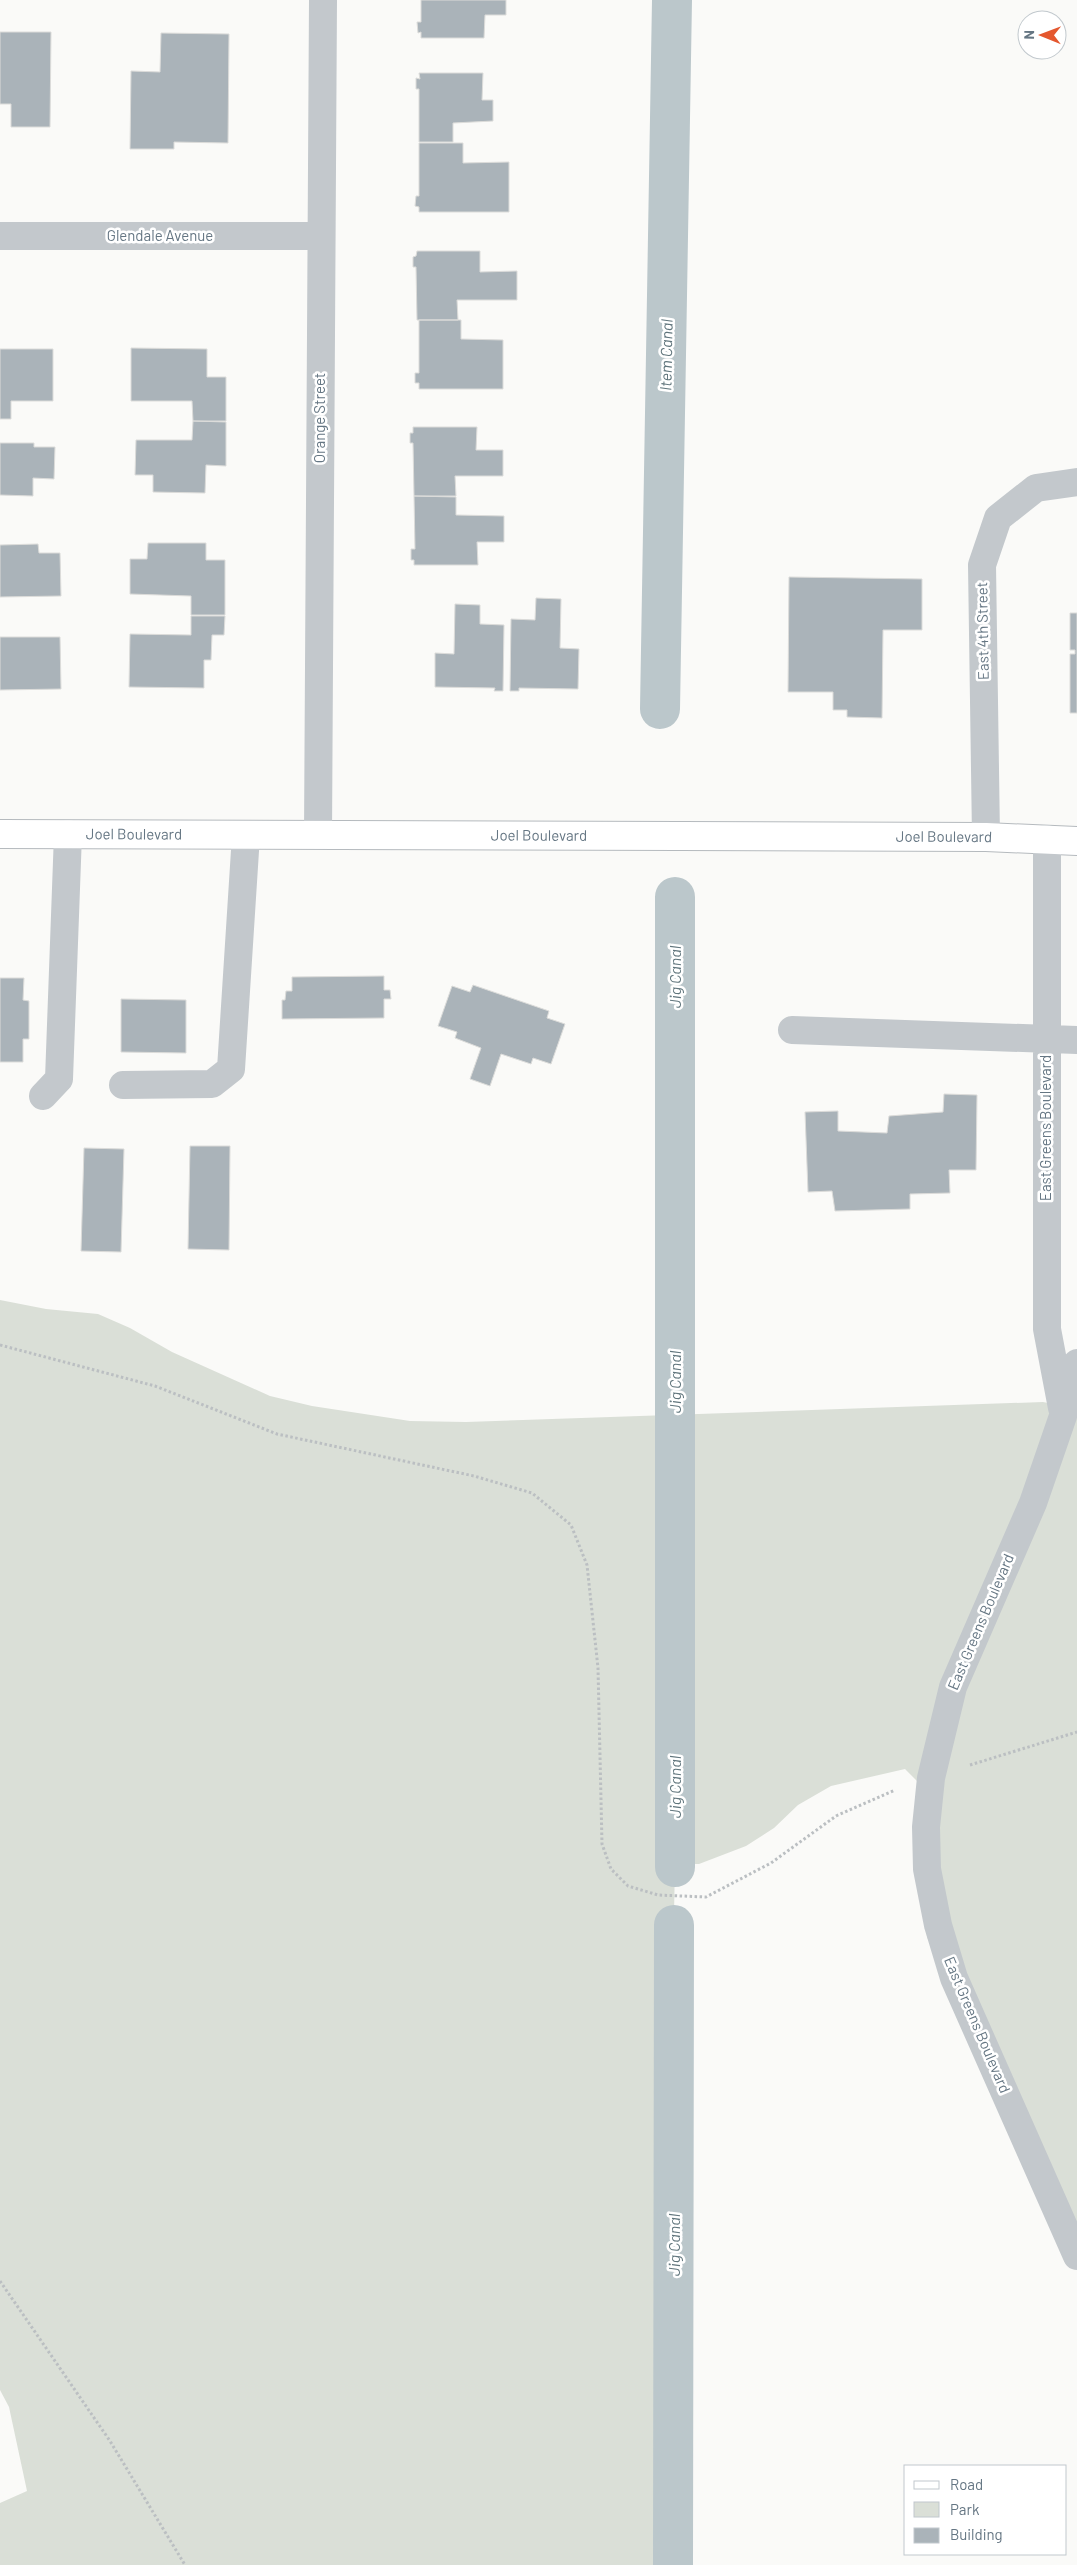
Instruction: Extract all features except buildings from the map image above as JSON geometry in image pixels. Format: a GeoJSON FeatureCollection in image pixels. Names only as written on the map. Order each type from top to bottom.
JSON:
{"type":"FeatureCollection","features":[{"type":"Feature","properties":{"kind":"main road","name":"Joel Boulevard"},"geometry":{"type":"LineString","coordinates":[[0,834],[986,837],[1077,841]]}},
{"type":"Feature","properties":{"kind":"street","name":"Orange Street"},"geometry":{"type":"LineString","coordinates":[[318,835],[320,236],[323,0]]}},
{"type":"Feature","properties":{"kind":"street","name":"Glendale Avenue"},"geometry":{"type":"LineString","coordinates":[[0,236],[320,236]]}},
{"type":"Feature","properties":{"kind":"street","name":"East 4th Street"},"geometry":{"type":"LineString","coordinates":[[986,837],[982,565],[998,518],[1036,488],[1077,482]]}},
{"type":"Feature","properties":{"kind":"street"},"geometry":{"type":"LineString","coordinates":[[43,1096],[59,1079],[68,834]]}},
{"type":"Feature","properties":{"kind":"street"},"geometry":{"type":"LineString","coordinates":[[123,1086],[212,1084],[231,1069],[246,835]]}},
{"type":"Feature","properties":{"kind":"street","name":"East Greens Boulevard"},"geometry":{"type":"LineString","coordinates":[[1047,839],[1047,1329],[1063,1416]]}},
{"type":"Feature","properties":{"kind":"street"},"geometry":{"type":"LineString","coordinates":[[792,1030],[1077,1040]]}},
{"type":"Feature","properties":{"kind":"street","name":"East Greens Boulevard"},"geometry":{"type":"LineString","coordinates":[[1077,1363],[1063,1416],[1033,1503],[953,1687],[931,1778],[926,1828],[927,1869],[938,1925],[954,1978],[1077,2256]]}},
{"type":"Feature","properties":{"kind":"path"},"geometry":{"type":"LineString","coordinates":[[0,1345],[155,1386],[277,1434],[474,1476],[532,1493],[571,1525],[586,1566],[598,1668],[602,1844],[611,1869],[628,1886],[658,1894],[706,1897],[771,1863],[836,1816],[901,1788],[1077,1732]]}},
{"type":"Feature","properties":{"kind":"path"},"geometry":{"type":"LineString","coordinates":[[0,2281],[110,2441],[185,2565]]}},
{"type":"Feature","properties":{"kind":"green space"},"geometry":{"type":"Polygon","coordinates":[[[0,1300],[46,1309],[98,1314],[130,1328],[172,1352],[270,1396],[312,1406],[410,1421],[466,1422],[1043,1402],[1077,1409],[1077,2255],[927,1937],[919,1783],[905,1769],[831,1786],[798,1805],[774,1828],[746,1846],[699,1864],[675,1864],[661,2565],[0,2565],[0,2503],[27,2491],[9,2407],[0,2390],[0,1300]]]}},
{"type":"Feature","properties":{"kind":"waterway","name":"Item Canal"},"geometry":{"type":"LineString","coordinates":[[660,709],[672,0]]}},
{"type":"Feature","properties":{"kind":"waterway","name":"Jig Canal"},"geometry":{"type":"LineString","coordinates":[[675,897],[675,1867]]}},
{"type":"Feature","properties":{"kind":"waterway","name":"Jig Canal"},"geometry":{"type":"LineString","coordinates":[[673,2565],[674,1925]]}}]}
